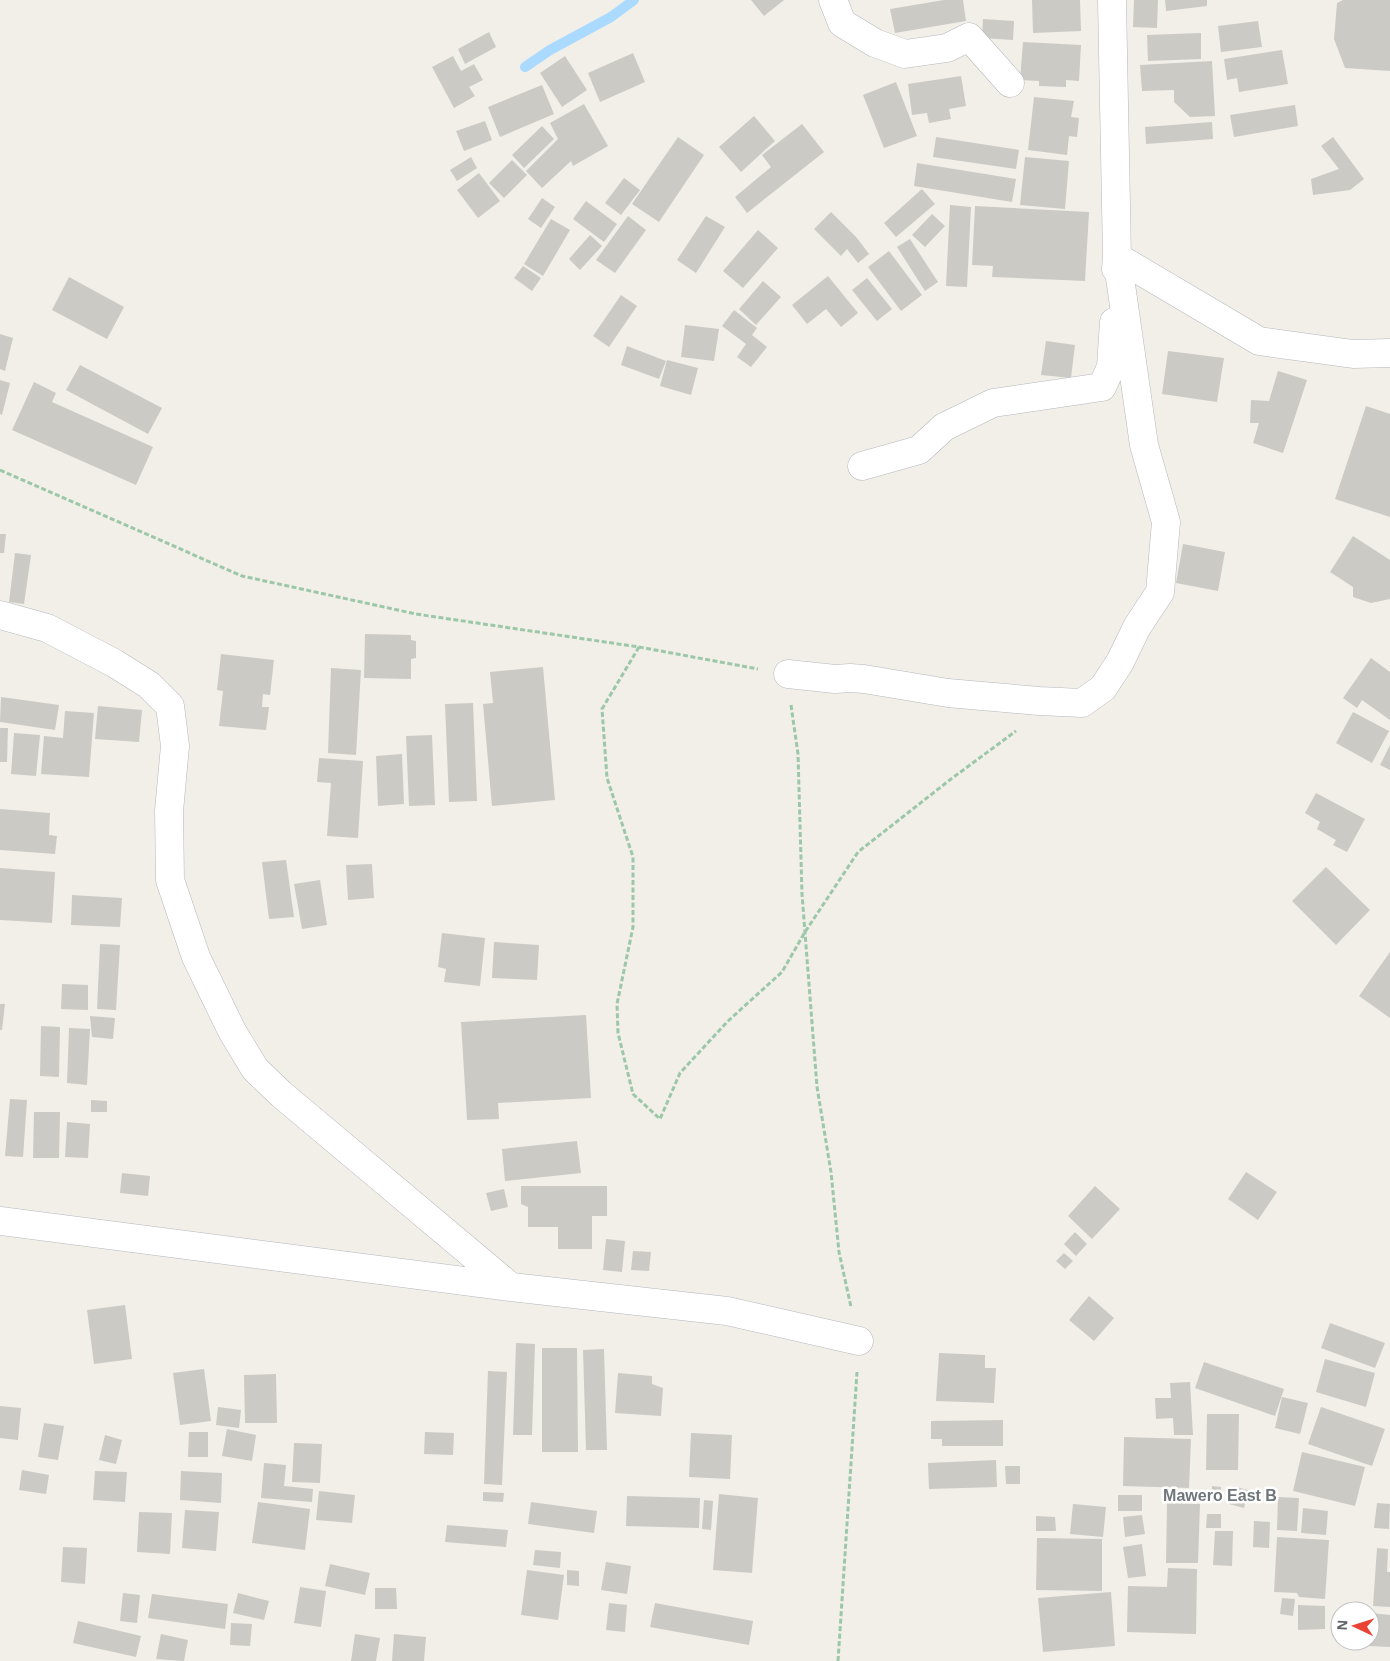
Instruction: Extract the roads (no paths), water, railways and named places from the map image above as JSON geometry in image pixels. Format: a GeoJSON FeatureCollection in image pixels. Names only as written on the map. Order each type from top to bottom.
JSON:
{"type":"FeatureCollection","features":[{"type":"Feature","properties":{"kind":"street"},"geometry":{"type":"LineString","coordinates":[[833,0],[842,23],[874,43],[905,54],[946,48],[969,37],[1010,83]]}},
{"type":"Feature","properties":{"kind":"street"},"geometry":{"type":"LineString","coordinates":[[862,466],[919,450],[944,427],[993,403],[1102,387],[1111,367],[1117,257],[1112,0]]}},
{"type":"Feature","properties":{"kind":"street"},"geometry":{"type":"LineString","coordinates":[[1117,257],[1259,341],[1353,354],[1390,354]]}},
{"type":"Feature","properties":{"kind":"street"},"geometry":{"type":"LineString","coordinates":[[788,674],[835,679],[864,679],[948,693],[1082,703],[1103,688],[1120,662],[1137,626],[1160,592],[1166,522],[1144,445],[1117,257]]}},
{"type":"Feature","properties":{"kind":"street"},"geometry":{"type":"LineString","coordinates":[[0,615],[47,628],[149,685],[170,706],[175,746],[168,811],[170,880],[196,957],[232,1032],[255,1069],[281,1094],[511,1287]]}},
{"type":"Feature","properties":{"kind":"street"},"geometry":{"type":"LineString","coordinates":[[0,1221],[511,1287],[727,1311],[859,1341]]}},
{"type":"Feature","properties":{"kind":"waterway"},"geometry":{"type":"LineString","coordinates":[[525,67],[550,50],[611,17],[634,0]]}},
{"type":"Feature","properties":{"kind":"district","name":"Mawero East B"},"geometry":{"type":"Point","coordinates":[1220,1495]}}]}
